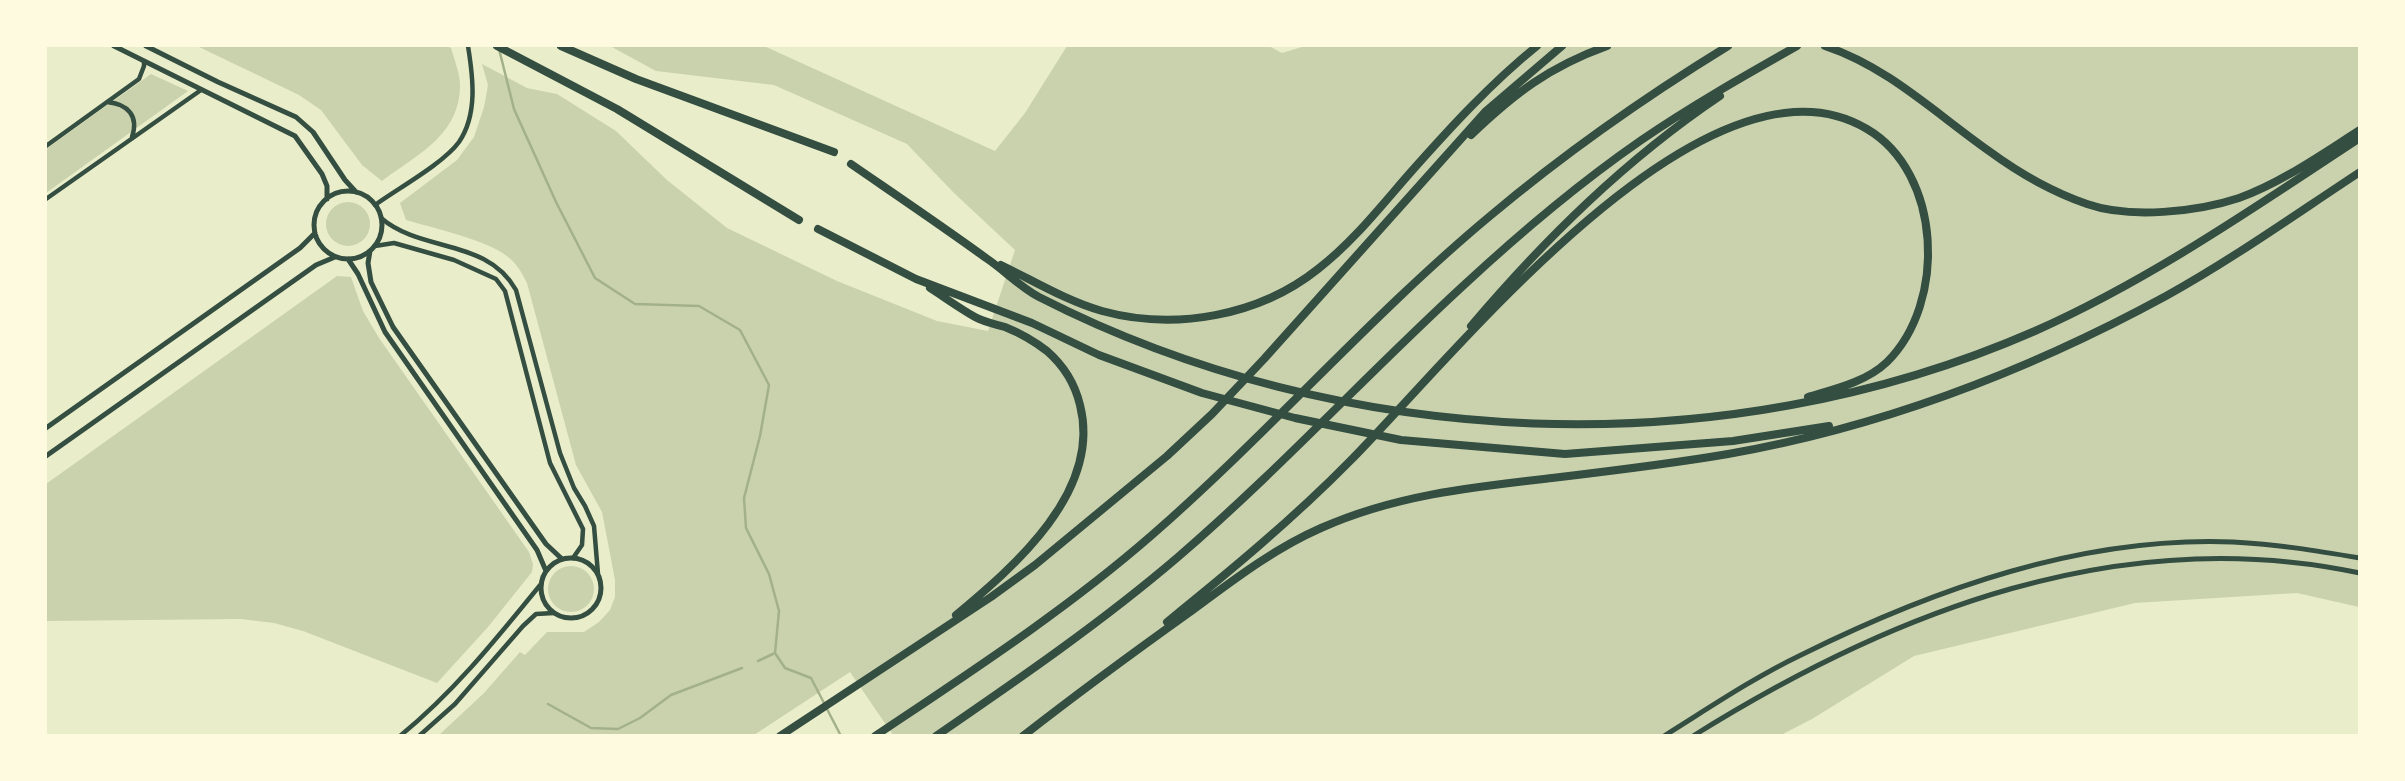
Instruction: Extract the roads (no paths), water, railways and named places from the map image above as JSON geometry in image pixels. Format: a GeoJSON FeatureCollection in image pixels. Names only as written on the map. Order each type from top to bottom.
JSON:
{"type":"FeatureCollection","features":[{"type":"Feature","properties":{"kind":"highway"},"geometry":{"type":"LineString","coordinates":[[497,46],[617,108],[799,220]]}},
{"type":"Feature","properties":{"kind":"highway"},"geometry":{"type":"LineString","coordinates":[[561,46],[636,79],[834,152]]}},
{"type":"Feature","properties":{"kind":"highway"},"geometry":{"type":"LineString","coordinates":[[983,255],[1072,299],[1104,311],[1159,319],[1229,313],[1279,295],[1318,270],[1357,234],[1476,103],[1537,46]]}},
{"type":"Feature","properties":{"kind":"highway"},"geometry":{"type":"LineString","coordinates":[[780,736],[991,597],[1045,558],[1167,456],[1212,414],[1264,359],[1486,111],[1562,46]]}},
{"type":"Feature","properties":{"kind":"highway"},"geometry":{"type":"LineString","coordinates":[[1434,170],[1505,103],[1533,82],[1560,65],[1607,46]]}},
{"type":"Feature","properties":{"kind":"highway"},"geometry":{"type":"LineString","coordinates":[[875,736],[975,669],[1075,596],[1150,536],[1226,469],[1363,333],[1488,218],[1655,91],[1728,46]]}},
{"type":"Feature","properties":{"kind":"highway"},"geometry":{"type":"LineString","coordinates":[[1825,46],[1850,54],[1913,92],[1990,152],[2041,185],[2089,205],[2129,212],[2203,207],[2240,198],[2276,181],[2360,130]]}},
{"type":"Feature","properties":{"kind":"highway"},"geometry":{"type":"LineString","coordinates":[[1419,388],[1493,301],[1556,232],[1604,185],[1697,111],[1793,48]]}},
{"type":"Feature","properties":{"kind":"highway"},"geometry":{"type":"LineString","coordinates":[[936,736],[1055,653],[1177,557],[1252,489],[1464,285],[1575,190],[1640,141],[1692,107],[1793,48]]}},
{"type":"Feature","properties":{"kind":"highway"},"geometry":{"type":"LineString","coordinates":[[1090,685],[1275,531],[1349,462],[1555,248],[1608,203],[1650,172],[1707,137],[1748,121],[1794,111],[1828,113],[1875,134],[1897,155],[1909,174],[1921,203],[1926,229],[1924,288],[1910,330],[1884,365],[1847,385],[1772,409]]}},
{"type":"Feature","properties":{"kind":"highway"},"geometry":{"type":"LineString","coordinates":[[851,164],[983,255],[1033,294],[1099,326],[1221,370],[1320,396],[1424,415],[1571,425],[1645,423],[1772,409],[1857,391],[1946,365],[2034,331],[2106,296],[2196,245],[2360,138]]}},
{"type":"Feature","properties":{"kind":"highway"},"geometry":{"type":"LineString","coordinates":[[1023,736],[1263,559],[1318,529],[1397,500],[1436,492],[1630,469],[1808,437],[1962,390],[2049,355],[2156,301],[2254,242],[2360,172]]}},
{"type":"Feature","properties":{"kind":"highway"},"geometry":{"type":"LineString","coordinates":[[818,229],[916,279],[976,318],[1019,333],[1052,356],[1070,380],[1078,397],[1083,416],[1081,458],[1074,478],[1042,531],[1021,557],[994,583],[927,639]]}},
{"type":"Feature","properties":{"kind":"highway"},"geometry":{"type":"LineString","coordinates":[[916,279],[1032,323],[1099,355],[1202,393],[1294,418],[1401,440],[1565,454],[1733,441],[1877,417]]}},
{"type":"Feature","properties":{"kind":"street"},"geometry":{"type":"LineString","coordinates":[[114,46],[295,136],[323,174],[327,199]]}},
{"type":"Feature","properties":{"kind":"street"},"geometry":{"type":"LineString","coordinates":[[146,46],[296,117],[313,132],[356,192]]}},
{"type":"Feature","properties":{"kind":"street"},"geometry":{"type":"LineString","coordinates":[[375,205],[439,160],[459,142],[470,114],[473,94],[468,46]]}},
{"type":"Feature","properties":{"kind":"street"},"geometry":{"type":"LineString","coordinates":[[46,146],[139,79],[143,73],[144,61]]}},
{"type":"Feature","properties":{"kind":"street"},"geometry":{"type":"LineString","coordinates":[[46,199],[201,90]]}},
{"type":"Feature","properties":{"kind":"street"},"geometry":{"type":"LineString","coordinates":[[107,102],[117,103],[132,114],[135,121],[132,138]]}},
{"type":"Feature","properties":{"kind":"street"},"geometry":{"type":"LineString","coordinates":[[343,192],[356,192],[375,205],[382,228],[375,246],[362,257],[335,257],[326,251],[315,233],[316,214],[327,199],[343,192]]}},
{"type":"Feature","properties":{"kind":"street"},"geometry":{"type":"LineString","coordinates":[[381,218],[397,230],[485,258],[509,278],[516,290],[560,453],[594,526],[601,590],[600,597],[591,611],[573,618],[554,613],[536,614],[455,704],[419,736]]}},
{"type":"Feature","properties":{"kind":"street"},"geometry":{"type":"LineString","coordinates":[[46,427],[300,248],[315,233]]}},
{"type":"Feature","properties":{"kind":"street"},"geometry":{"type":"LineString","coordinates":[[375,246],[394,243],[454,260],[496,279],[505,291],[550,463],[583,529],[582,545],[573,558]]}},
{"type":"Feature","properties":{"kind":"street"},"geometry":{"type":"LineString","coordinates":[[370,251],[368,263],[371,282],[393,327],[546,544],[562,559]]}},
{"type":"Feature","properties":{"kind":"street"},"geometry":{"type":"LineString","coordinates":[[46,456],[316,265],[335,257]]}},
{"type":"Feature","properties":{"kind":"street"},"geometry":{"type":"LineString","coordinates":[[348,259],[358,274],[385,332],[537,550],[546,571]]}},
{"type":"Feature","properties":{"kind":"street"},"geometry":{"type":"LineString","coordinates":[[1664,736],[1799,656],[1932,597],[2006,572],[2091,554],[2182,543],[2233,542],[2298,547],[2360,558]]}},
{"type":"Feature","properties":{"kind":"street"},"geometry":{"type":"LineString","coordinates":[[400,736],[465,676],[541,583],[546,571],[562,559],[573,558],[587,563],[598,574]]}},
{"type":"Feature","properties":{"kind":"street"},"geometry":{"type":"LineString","coordinates":[[1693,736],[1808,669],[1868,641],[1954,605],[2035,583],[2126,564],[2183,559],[2236,558],[2297,563],[2360,573]]}},
{"type":"Feature","properties":{"kind":"street"},"geometry":{"type":"LineString","coordinates":[[541,583],[543,600],[554,613]]}},
{"type":"Feature","properties":{"kind":"waterway"},"geometry":{"type":"LineString","coordinates":[[499,49],[514,109],[556,202],[595,278],[635,304],[699,306],[740,330],[769,385],[760,436],[744,498],[746,528],[769,574],[779,611],[775,653],[785,668],[811,678],[824,703]]}},
{"type":"Feature","properties":{"kind":"waterway"},"geometry":{"type":"LineString","coordinates":[[758,661],[775,653]]}},
{"type":"Feature","properties":{"kind":"waterway"},"geometry":{"type":"LineString","coordinates":[[548,704],[591,728],[618,729],[640,718],[671,695],[742,668]]}},
{"type":"Feature","properties":{"kind":"waterway"},"geometry":{"type":"LineString","coordinates":[[827,709],[841,736]]}}]}
